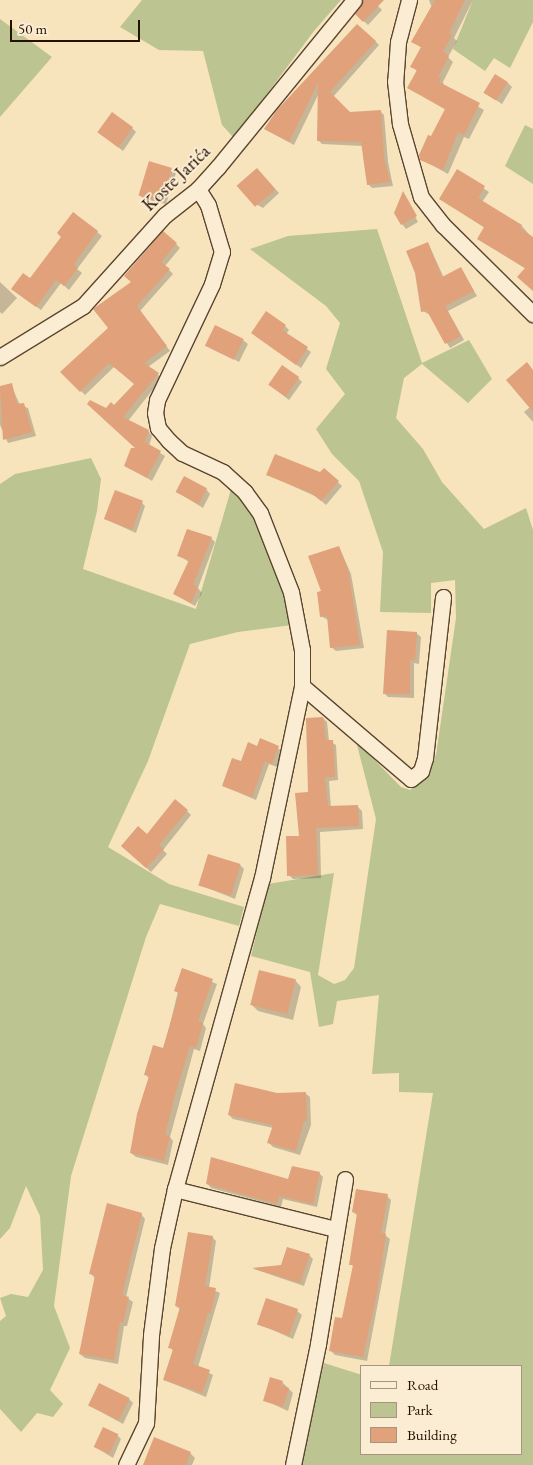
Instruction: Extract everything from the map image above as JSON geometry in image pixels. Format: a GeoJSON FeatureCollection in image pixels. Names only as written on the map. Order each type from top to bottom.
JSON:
{"type":"FeatureCollection","features":[{"type":"Feature","properties":{"kind":"street","name":"Koste Jarića"},"geometry":{"type":"LineString","coordinates":[[0,357],[83,306],[165,216],[198,189],[354,0]]}},
{"type":"Feature","properties":{"kind":"street"},"geometry":{"type":"LineString","coordinates":[[409,0],[398,42],[395,81],[400,124],[421,198],[443,226],[533,314]]}},
{"type":"Feature","properties":{"kind":"street"},"geometry":{"type":"LineString","coordinates":[[126,1465],[146,1424],[151,1335],[162,1248],[175,1189],[262,878],[302,686],[302,650],[292,592],[260,514],[245,492],[223,472],[182,453],[158,428],[155,413],[157,400],[212,284],[222,252],[208,205],[198,189]]}},
{"type":"Feature","properties":{"kind":"street"},"geometry":{"type":"LineString","coordinates":[[302,686],[411,779],[421,771],[425,758],[442,597]]}},
{"type":"Feature","properties":{"kind":"street"},"geometry":{"type":"LineString","coordinates":[[293,1465],[318,1344],[335,1229],[345,1179]]}},
{"type":"Feature","properties":{"kind":"street"},"geometry":{"type":"LineString","coordinates":[[175,1189],[335,1229]]}},
{"type":"Feature","properties":{"kind":"green space"},"geometry":{"type":"Polygon","coordinates":[[[142,0],[341,0],[314,31],[234,138],[222,125],[203,51],[159,50],[120,27],[142,0]]]}},
{"type":"Feature","properties":{"kind":"green space"},"geometry":{"type":"Polygon","coordinates":[[[473,0],[533,0],[533,22],[510,68],[494,58],[485,71],[453,49],[473,0]]]}},
{"type":"Feature","properties":{"kind":"green space"},"geometry":{"type":"Polygon","coordinates":[[[0,19],[52,57],[0,117],[0,19]]]}},
{"type":"Feature","properties":{"kind":"green space"},"geometry":{"type":"Polygon","coordinates":[[[525,125],[533,129],[533,184],[505,166],[525,125]]]}},
{"type":"Feature","properties":{"kind":"green space"},"geometry":{"type":"Polygon","coordinates":[[[377,229],[422,363],[469,340],[492,379],[468,403],[422,364],[404,378],[396,418],[423,449],[442,482],[484,529],[526,508],[533,530],[533,1465],[300,1465],[324,1363],[360,1374],[360,1455],[523,1455],[523,1365],[389,1365],[433,1093],[399,1092],[399,1073],[372,1074],[379,995],[337,1001],[333,1024],[319,1027],[310,972],[251,956],[268,884],[334,873],[318,975],[334,984],[345,980],[354,968],[376,819],[356,741],[401,787],[410,790],[425,776],[436,755],[456,618],[455,580],[431,583],[431,613],[380,612],[383,552],[359,481],[332,454],[316,429],[345,394],[326,369],[340,323],[326,306],[250,249],[288,236],[377,229]]]}},
{"type":"Feature","properties":{"kind":"green space"},"geometry":{"type":"Polygon","coordinates":[[[91,458],[101,479],[97,511],[83,569],[196,609],[232,486],[252,515],[286,597],[292,625],[238,632],[190,644],[148,761],[108,847],[169,884],[244,907],[239,926],[160,904],[146,937],[71,1176],[54,1306],[70,1348],[50,1390],[63,1404],[53,1417],[37,1413],[21,1432],[0,1409],[0,1321],[6,1316],[0,1298],[11,1294],[28,1297],[43,1270],[40,1216],[26,1186],[10,1228],[0,1239],[0,484],[15,474],[91,458]]]}},
{"type":"Feature","properties":{"kind":"building"},"geometry":{"type":"Polygon","coordinates":[[[363,0],[384,0],[363,22],[355,14],[363,0]]]}},
{"type":"Feature","properties":{"kind":"building"},"geometry":{"type":"Polygon","coordinates":[[[435,0],[465,0],[449,33],[452,35],[443,52],[449,56],[438,77],[441,78],[439,82],[480,103],[464,135],[458,132],[443,170],[420,160],[419,155],[428,135],[431,136],[445,109],[407,88],[417,70],[410,67],[421,47],[411,42],[435,0]]]}},
{"type":"Feature","properties":{"kind":"building"},"geometry":{"type":"Polygon","coordinates":[[[357,24],[376,41],[330,92],[350,112],[381,110],[384,157],[390,182],[367,185],[361,142],[317,141],[318,83],[289,142],[264,129],[277,110],[357,24]]]}},
{"type":"Feature","properties":{"kind":"building"},"geometry":{"type":"Polygon","coordinates":[[[495,74],[508,82],[496,101],[483,93],[495,74]]]}},
{"type":"Feature","properties":{"kind":"building"},"geometry":{"type":"Polygon","coordinates":[[[112,112],[133,127],[118,148],[97,132],[112,112]]]}},
{"type":"Feature","properties":{"kind":"building"},"geometry":{"type":"Polygon","coordinates":[[[149,161],[172,168],[161,202],[138,195],[149,161]]]}},
{"type":"Feature","properties":{"kind":"building"},"geometry":{"type":"Polygon","coordinates":[[[257,168],[275,189],[255,207],[237,186],[257,168]]]}},
{"type":"Feature","properties":{"kind":"building"},"geometry":{"type":"Polygon","coordinates":[[[457,169],[485,186],[478,198],[522,225],[520,228],[533,237],[533,291],[517,277],[525,268],[477,239],[484,227],[439,199],[457,169]]]}},
{"type":"Feature","properties":{"kind":"building"},"geometry":{"type":"Polygon","coordinates":[[[403,191],[417,216],[401,225],[394,213],[403,191]]]}},
{"type":"Feature","properties":{"kind":"building"},"geometry":{"type":"Polygon","coordinates":[[[73,212],[98,231],[74,264],[78,268],[64,286],[56,280],[36,307],[11,289],[23,273],[30,278],[61,237],[57,233],[73,212]]]}},
{"type":"Feature","properties":{"kind":"building"},"geometry":{"type":"Polygon","coordinates":[[[163,231],[177,243],[161,262],[170,269],[137,306],[167,346],[144,363],[159,373],[123,417],[149,430],[145,442],[161,451],[147,478],[124,466],[131,448],[135,448],[87,404],[90,400],[106,408],[111,402],[114,405],[134,384],[109,363],[80,392],[60,372],[108,328],[93,309],[131,282],[124,276],[163,231]]]}},
{"type":"Feature","properties":{"kind":"building"},"geometry":{"type":"Polygon","coordinates":[[[428,242],[442,277],[461,267],[474,291],[445,306],[461,336],[445,344],[427,311],[421,312],[415,273],[406,251],[428,242]]]}},
{"type":"Feature","properties":{"kind":"building"},"geometry":{"type":"Polygon","coordinates":[[[266,311],[286,325],[282,330],[308,347],[296,365],[251,333],[266,311]]]}},
{"type":"Feature","properties":{"kind":"building"},"geometry":{"type":"Polygon","coordinates":[[[215,325],[244,339],[234,360],[205,346],[215,325]]]}},
{"type":"Feature","properties":{"kind":"building"},"geometry":{"type":"Polygon","coordinates":[[[527,362],[533,370],[533,412],[506,380],[527,362]]]}},
{"type":"Feature","properties":{"kind":"building"},"geometry":{"type":"Polygon","coordinates":[[[282,365],[299,377],[285,397],[268,385],[282,365]]]}},
{"type":"Feature","properties":{"kind":"building"},"geometry":{"type":"Polygon","coordinates":[[[12,383],[17,404],[24,403],[32,432],[3,440],[0,386],[12,383]]]}},
{"type":"Feature","properties":{"kind":"building"},"geometry":{"type":"Polygon","coordinates":[[[275,454],[320,472],[324,468],[339,481],[321,501],[311,493],[266,475],[275,454]]]}},
{"type":"Feature","properties":{"kind":"building"},"geometry":{"type":"Polygon","coordinates":[[[184,476],[207,488],[199,504],[176,492],[184,476]]]}},
{"type":"Feature","properties":{"kind":"building"},"geometry":{"type":"Polygon","coordinates":[[[115,490],[143,501],[132,530],[104,519],[115,490]]]}},
{"type":"Feature","properties":{"kind":"building"},"geometry":{"type":"Polygon","coordinates":[[[187,529],[212,537],[193,585],[198,587],[191,603],[173,594],[189,560],[177,556],[187,529]]]}},
{"type":"Feature","properties":{"kind":"building"},"geometry":{"type":"Polygon","coordinates":[[[339,546],[348,569],[360,645],[330,648],[327,616],[320,617],[317,592],[321,591],[308,556],[339,546]]]}},
{"type":"Feature","properties":{"kind":"building"},"geometry":{"type":"Polygon","coordinates":[[[387,630],[417,632],[415,660],[410,660],[410,694],[383,694],[387,630]]]}},
{"type":"Feature","properties":{"kind":"building"},"geometry":{"type":"Polygon","coordinates":[[[323,717],[326,740],[333,740],[335,777],[325,777],[328,806],[358,805],[359,826],[316,828],[318,875],[287,876],[286,836],[299,836],[295,793],[308,792],[306,718],[323,717]]]}},
{"type":"Feature","properties":{"kind":"building"},"geometry":{"type":"Polygon","coordinates":[[[260,738],[279,746],[272,764],[265,761],[252,797],[222,786],[232,758],[241,761],[248,742],[257,746],[260,738]]]}},
{"type":"Feature","properties":{"kind":"building"},"geometry":{"type":"Polygon","coordinates":[[[175,799],[188,810],[159,845],[164,849],[146,868],[121,846],[138,826],[147,834],[175,799]]]}},
{"type":"Feature","properties":{"kind":"building"},"geometry":{"type":"Polygon","coordinates":[[[208,854],[241,864],[231,895],[198,886],[208,854]]]}},
{"type":"Feature","properties":{"kind":"building"},"geometry":{"type":"Polygon","coordinates":[[[182,968],[213,979],[198,1021],[203,1023],[196,1048],[190,1046],[175,1095],[165,1135],[170,1136],[164,1161],[130,1153],[137,1114],[149,1076],[144,1075],[153,1045],[163,1048],[179,993],[174,991],[182,968]]]}},
{"type":"Feature","properties":{"kind":"building"},"geometry":{"type":"Polygon","coordinates":[[[259,970],[296,979],[287,1014],[250,1005],[259,970]]]}},
{"type":"Feature","properties":{"kind":"building"},"geometry":{"type":"Polygon","coordinates":[[[235,1083],[277,1093],[306,1092],[307,1121],[304,1121],[296,1151],[267,1143],[273,1125],[228,1115],[235,1083]]]}},
{"type":"Feature","properties":{"kind":"building"},"geometry":{"type":"Polygon","coordinates":[[[211,1157],[288,1179],[292,1166],[320,1172],[313,1204],[279,1196],[277,1204],[206,1184],[211,1157]]]}},
{"type":"Feature","properties":{"kind":"building"},"geometry":{"type":"Polygon","coordinates":[[[356,1189],[388,1194],[381,1233],[386,1234],[377,1293],[363,1357],[329,1351],[335,1317],[342,1318],[353,1265],[349,1265],[357,1213],[352,1212],[356,1189]]]}},
{"type":"Feature","properties":{"kind":"building"},"geometry":{"type":"Polygon","coordinates":[[[107,1203],[142,1213],[122,1295],[129,1297],[123,1323],[120,1322],[114,1360],[79,1354],[95,1275],[89,1274],[107,1203]]]}},
{"type":"Feature","properties":{"kind":"building"},"geometry":{"type":"Polygon","coordinates":[[[188,1232],[213,1236],[205,1286],[216,1288],[211,1313],[208,1313],[193,1364],[210,1370],[202,1393],[163,1380],[173,1349],[168,1348],[180,1307],[175,1306],[188,1232]]]}},
{"type":"Feature","properties":{"kind":"building"},"geometry":{"type":"Polygon","coordinates":[[[287,1247],[310,1254],[300,1283],[252,1268],[281,1265],[287,1247]]]}},
{"type":"Feature","properties":{"kind":"building"},"geometry":{"type":"Polygon","coordinates":[[[266,1298],[298,1309],[289,1336],[257,1324],[266,1298]]]}},
{"type":"Feature","properties":{"kind":"building"},"geometry":{"type":"Polygon","coordinates":[[[270,1377],[283,1381],[281,1385],[289,1388],[283,1407],[263,1401],[270,1377]]]}},
{"type":"Feature","properties":{"kind":"building"},"geometry":{"type":"Polygon","coordinates":[[[99,1383],[130,1398],[119,1420],[88,1405],[99,1383]]]}},
{"type":"Feature","properties":{"kind":"building"},"geometry":{"type":"Polygon","coordinates":[[[103,1427],[118,1434],[109,1454],[94,1447],[103,1427]]]}},
{"type":"Feature","properties":{"kind":"building"},"geometry":{"type":"Polygon","coordinates":[[[154,1437],[191,1452],[186,1465],[143,1465],[154,1437]]]}}]}
